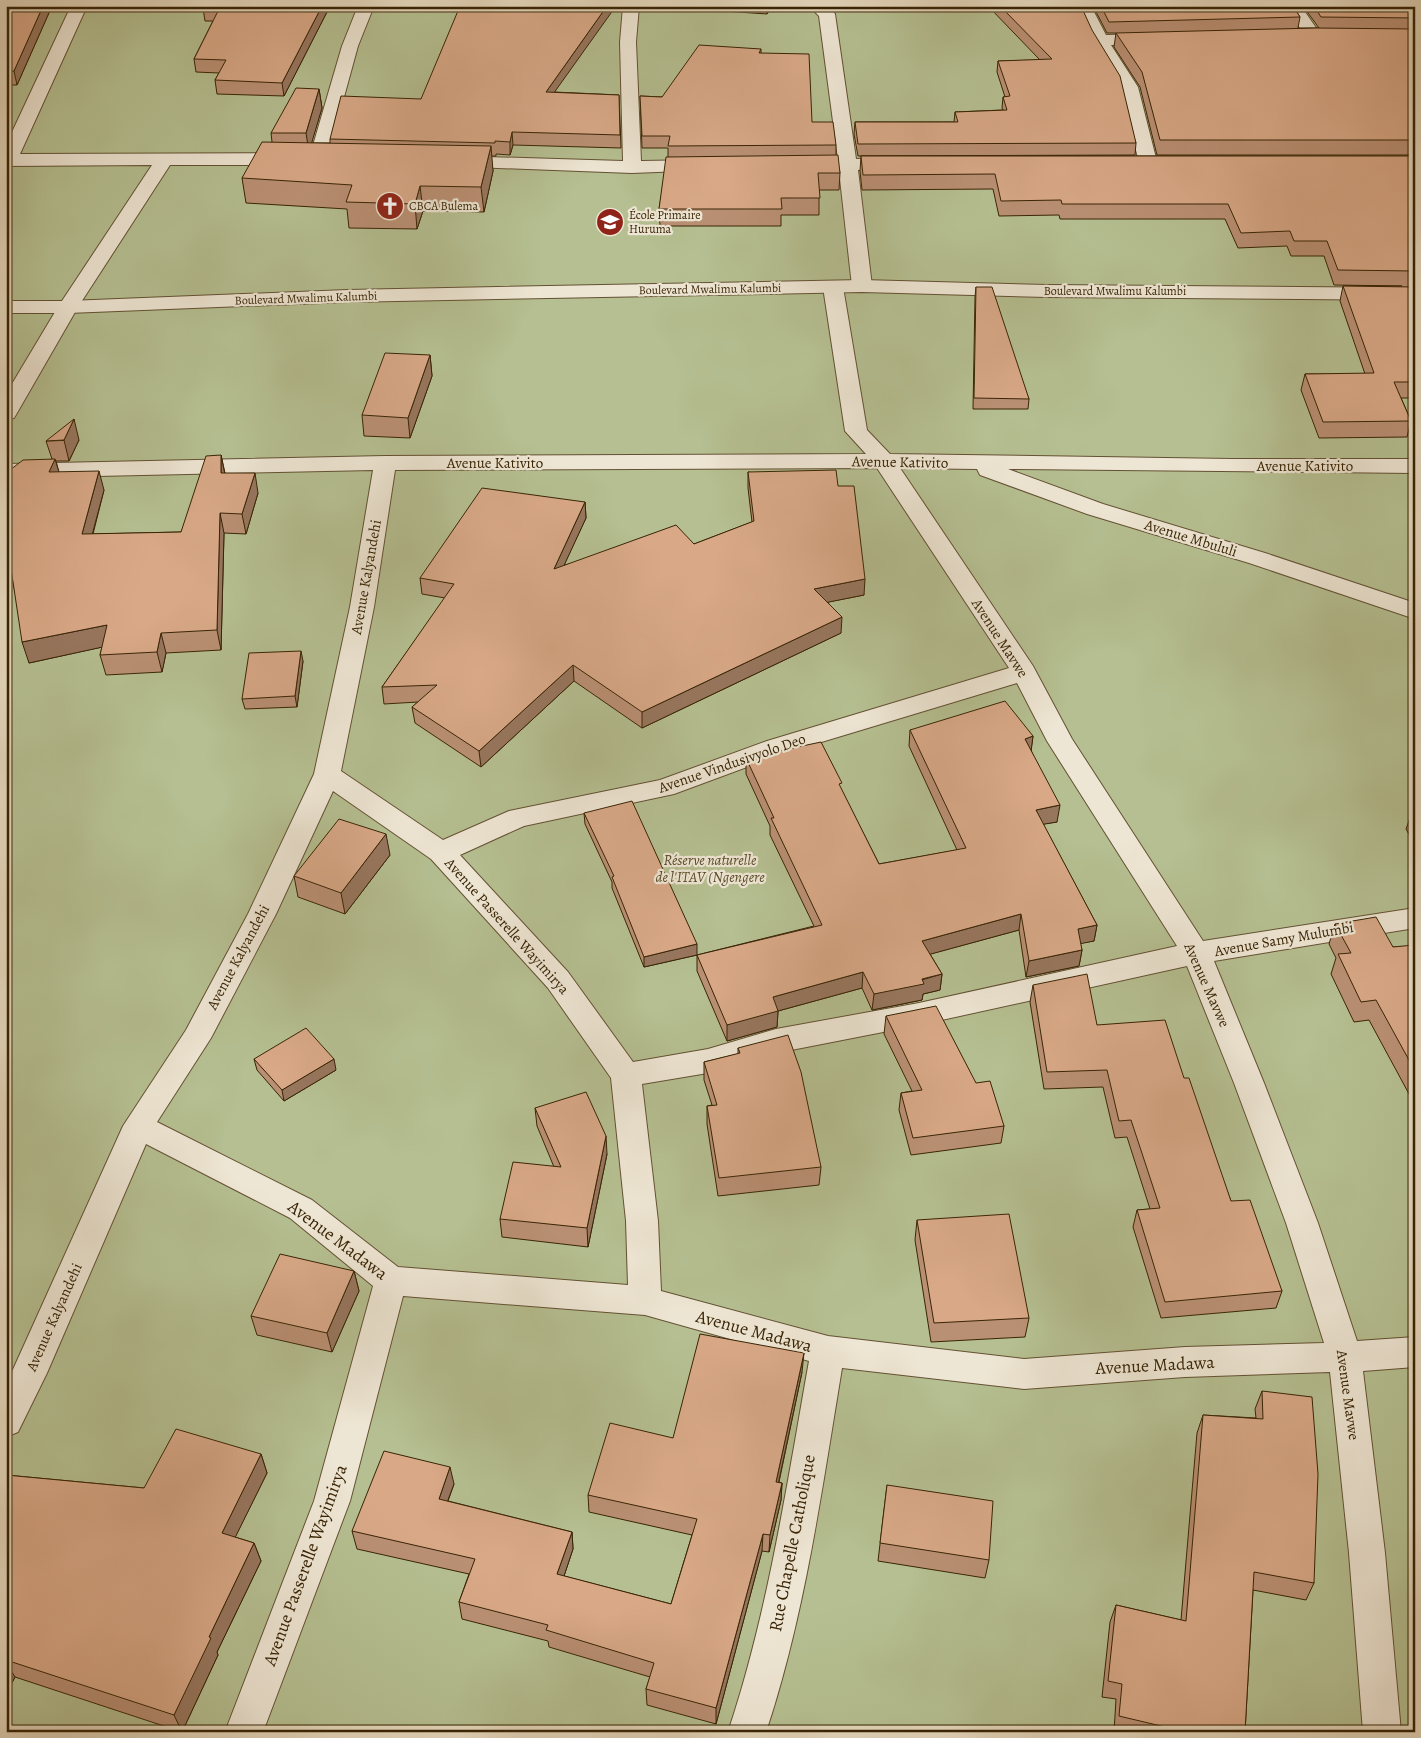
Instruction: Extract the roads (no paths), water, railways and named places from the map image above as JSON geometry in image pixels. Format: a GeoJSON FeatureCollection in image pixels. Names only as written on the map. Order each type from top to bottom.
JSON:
{"type":"FeatureCollection","features":[{"type":"Feature","properties":{"kind":"street"},"geometry":{"type":"LineString","coordinates":[[79,6],[8,160],[338,160]]}},
{"type":"Feature","properties":{"kind":"street"},"geometry":{"type":"LineString","coordinates":[[318,159],[350,46],[366,6]]}},
{"type":"Feature","properties":{"kind":"street"},"geometry":{"type":"LineString","coordinates":[[631,6],[628,42],[632,167]]}},
{"type":"Feature","properties":{"kind":"street"},"geometry":{"type":"LineString","coordinates":[[817,6],[827,14],[848,165],[862,286]]}},
{"type":"Feature","properties":{"kind":"street"},"geometry":{"type":"LineString","coordinates":[[1083,6],[1100,40],[1129,87],[1148,162]]}},
{"type":"Feature","properties":{"kind":"street"},"geometry":{"type":"LineString","coordinates":[[1293,6],[1312,35]]}},
{"type":"Feature","properties":{"kind":"street"},"geometry":{"type":"LineString","coordinates":[[1412,6],[1415,10]]}},
{"type":"Feature","properties":{"kind":"street"},"geometry":{"type":"LineString","coordinates":[[1293,36],[1331,35]]}},
{"type":"Feature","properties":{"kind":"street"},"geometry":{"type":"LineString","coordinates":[[1100,40],[1167,38]]}},
{"type":"Feature","properties":{"kind":"street"},"geometry":{"type":"LineString","coordinates":[[6,413],[68,307],[165,159]]}},
{"type":"Feature","properties":{"kind":"street"},"geometry":{"type":"LineString","coordinates":[[436,162],[632,167],[720,166]]}},
{"type":"Feature","properties":{"kind":"street"},"geometry":{"type":"LineString","coordinates":[[1128,162],[1168,162]]}},
{"type":"Feature","properties":{"kind":"street"},"geometry":{"type":"LineString","coordinates":[[779,166],[918,164]]}},
{"type":"Feature","properties":{"kind":"street","name":"Boulevard Mwalimu Kalumbi"},"geometry":{"type":"LineString","coordinates":[[6,307],[68,307],[347,296],[862,286],[1047,291],[1415,294]]}},
{"type":"Feature","properties":{"kind":"street","name":"Avenue Mavwe"},"geometry":{"type":"LineString","coordinates":[[833,287],[856,431],[884,461],[1024,672],[1060,741],[1196,953],[1302,1222],[1345,1358],[1366,1553],[1382,1732]]}},
{"type":"Feature","properties":{"kind":"street","name":"Avenue Kativito"},"geometry":{"type":"LineString","coordinates":[[6,471],[385,463],[884,461],[1415,466]]}},
{"type":"Feature","properties":{"kind":"street","name":"Avenue Kalyandehi"},"geometry":{"type":"LineString","coordinates":[[6,1421],[30,1373],[138,1126],[196,1038],[262,914],[327,774],[362,607],[385,463]]}},
{"type":"Feature","properties":{"kind":"street","name":"Avenue Mbululi"},"geometry":{"type":"LineString","coordinates":[[968,463],[1095,509],[1258,558],[1415,611]]}},
{"type":"Feature","properties":{"kind":"street","name":"Avenue Vindusivyolo Deo"},"geometry":{"type":"LineString","coordinates":[[441,852],[518,818],[665,788],[776,747],[1024,672]]}},
{"type":"Feature","properties":{"kind":"street","name":"Avenue Passerelle Wayimirya"},"geometry":{"type":"LineString","coordinates":[[327,774],[441,852],[558,980],[626,1075],[642,1221],[645,1300]]}},
{"type":"Feature","properties":{"kind":"street","name":"Avenue Samy Mulumbi"},"geometry":{"type":"LineString","coordinates":[[626,1075],[708,1061],[776,1041],[919,1014],[1196,953],[1415,918]]}},
{"type":"Feature","properties":{"kind":"street","name":"Avenue Madawa"},"geometry":{"type":"LineString","coordinates":[[138,1126],[300,1209],[391,1281],[645,1300],[828,1351],[1024,1374],[1185,1362],[1345,1358],[1415,1352]]}},
{"type":"Feature","properties":{"kind":"street","name":"Avenue Passerelle Wayimirya"},"geometry":{"type":"LineString","coordinates":[[244,1732],[332,1501],[391,1281]]}},
{"type":"Feature","properties":{"kind":"street","name":"Rue Chapelle Catholique"},"geometry":{"type":"LineString","coordinates":[[747,1732],[762,1687],[798,1524],[828,1351]]}},
{"type":"Feature","properties":{"kind":"place","name":"CBCA Bulema"},"geometry":{"type":"Point","coordinates":[390,206]}},
{"type":"Feature","properties":{"kind":"place","name":"École Primaire Huruma"},"geometry":{"type":"Point","coordinates":[610,222]}},
{"type":"Feature","properties":{"kind":"park label","name":"Réserve naturelle de l'ITAV (Ngengere"},"geometry":{"type":"Point","coordinates":[710,868]}}]}
